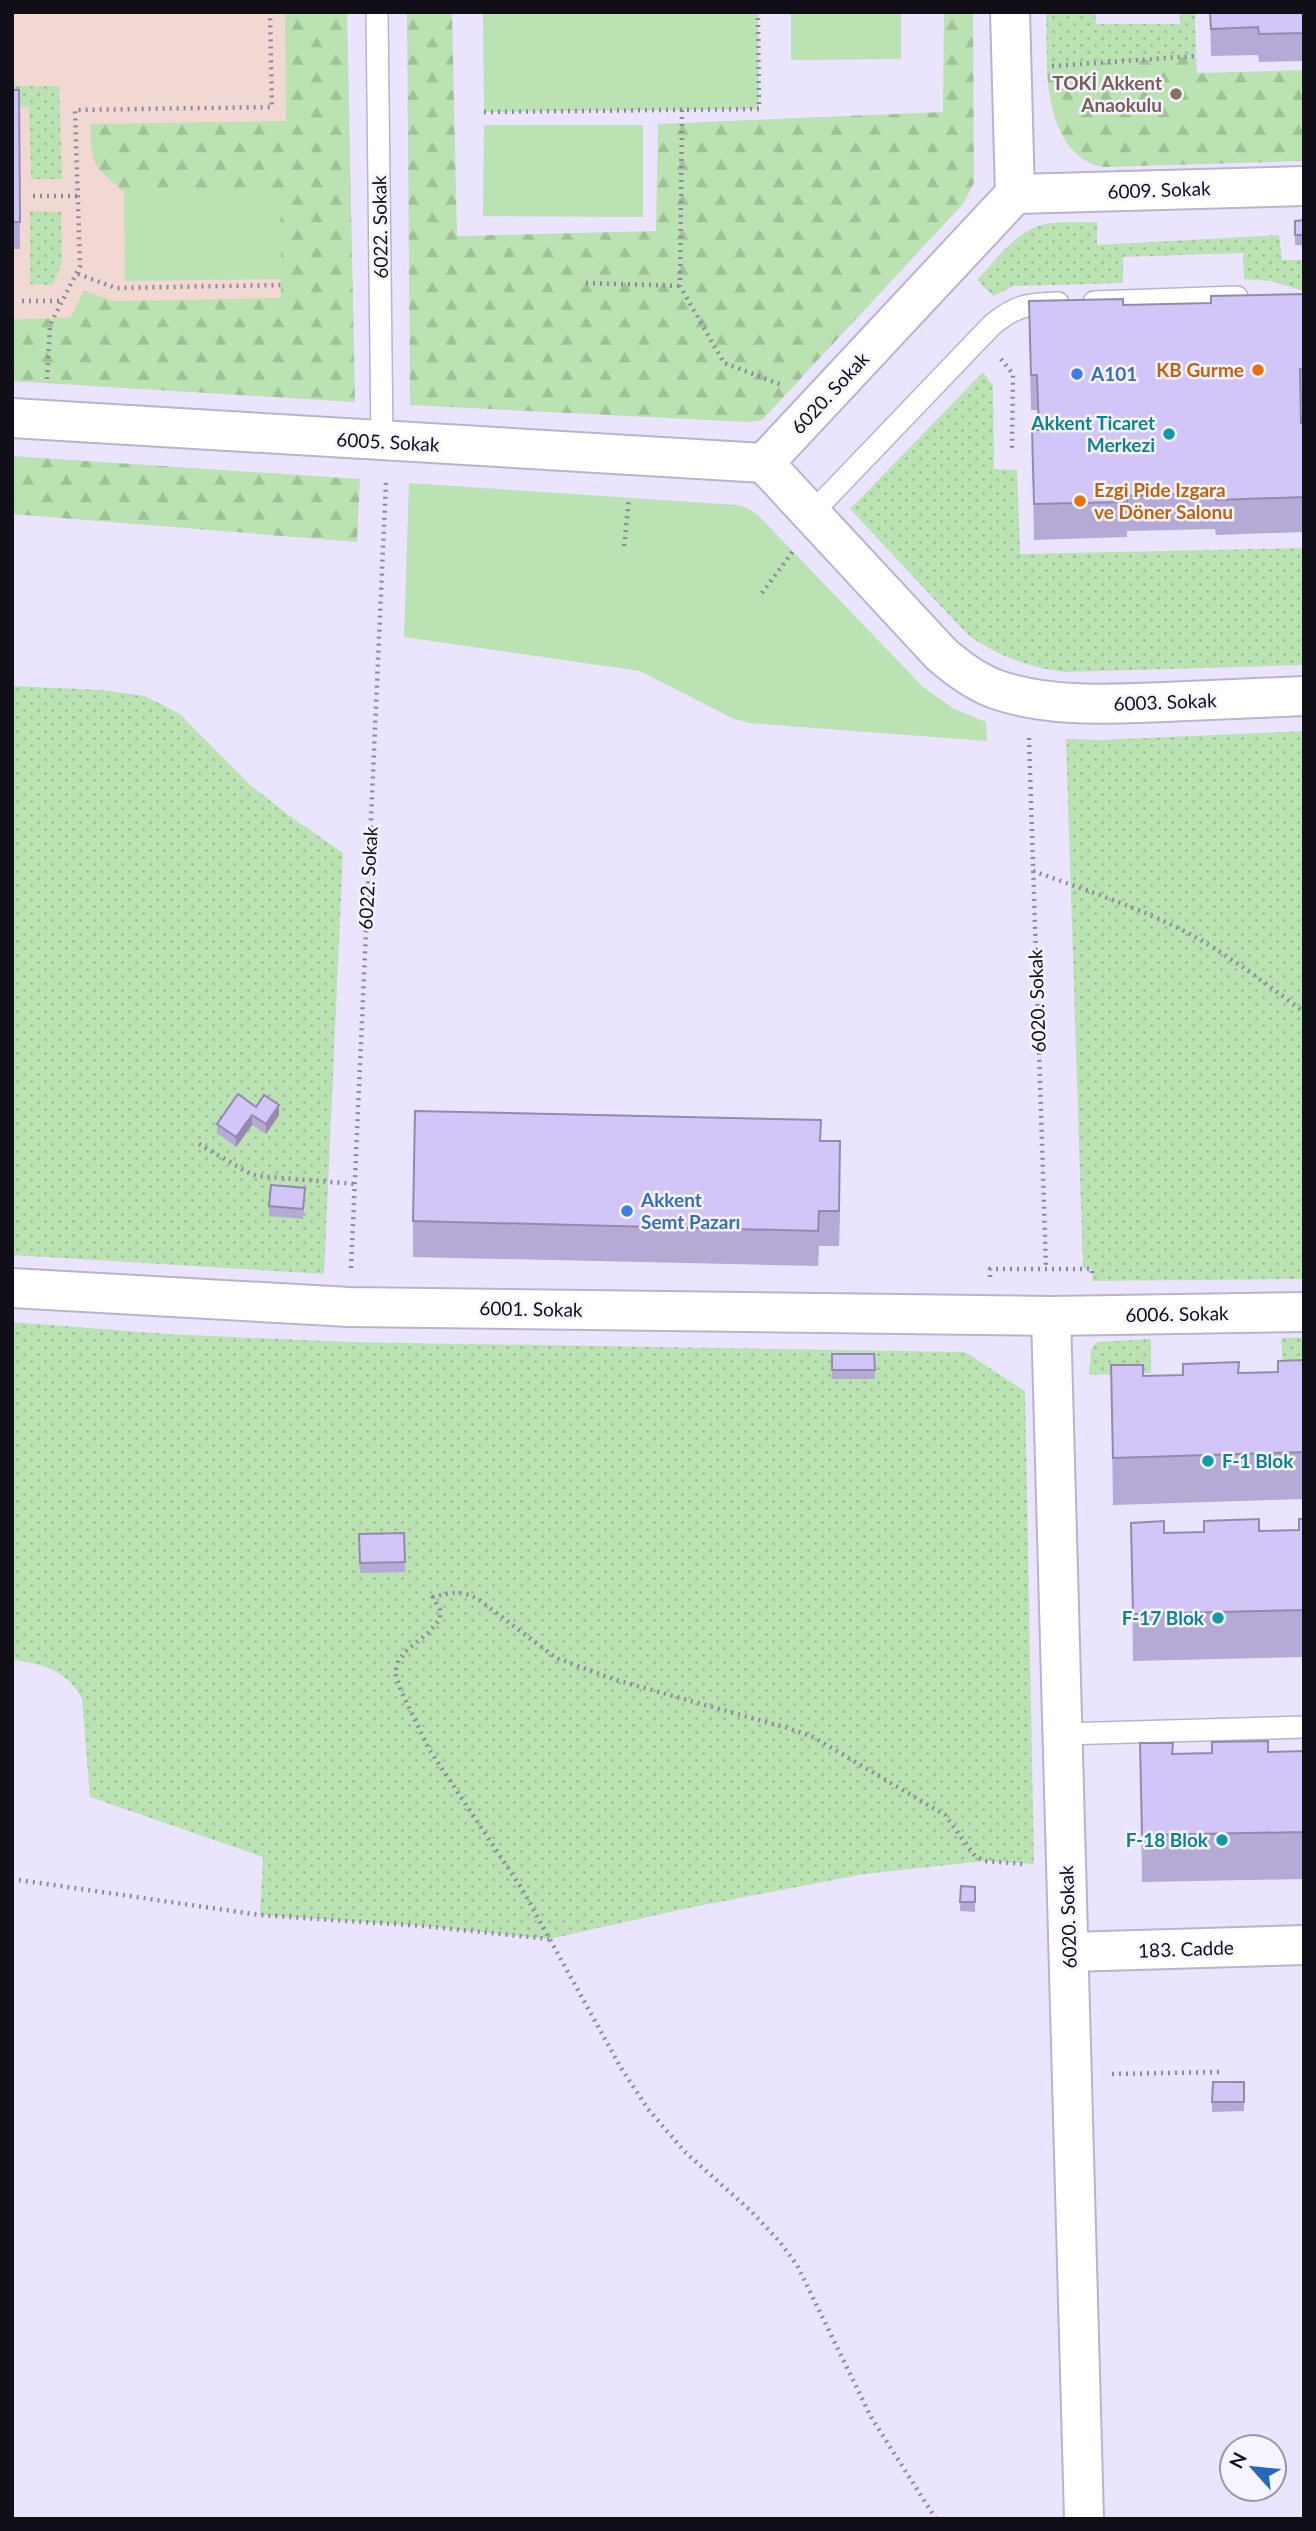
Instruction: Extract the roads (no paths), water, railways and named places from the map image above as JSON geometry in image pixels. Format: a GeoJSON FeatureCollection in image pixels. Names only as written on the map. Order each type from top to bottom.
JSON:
{"type":"FeatureCollection","features":[{"type":"Feature","properties":{"kind":"street"},"geometry":{"type":"LineString","coordinates":[[1010,12],[1015,194]]}},
{"type":"Feature","properties":{"kind":"street","name":"6009. Sokak"},"geometry":{"type":"LineString","coordinates":[[1015,194],[1304,186]]}},
{"type":"Feature","properties":{"kind":"street","name":"6020. Sokak"},"geometry":{"type":"LineString","coordinates":[[764,463],[1015,194]]}},
{"type":"Feature","properties":{"kind":"street","name":"6005. Sokak"},"geometry":{"type":"LineString","coordinates":[[12,418],[764,463]]}},
{"type":"Feature","properties":{"kind":"street"},"geometry":{"type":"LineString","coordinates":[[764,463],[811,514]]}},
{"type":"Feature","properties":{"kind":"street","name":"6003. Sokak"},"geometry":{"type":"LineString","coordinates":[[811,514],[941,654],[1028,715],[1063,703],[1304,696]]}},
{"type":"Feature","properties":{"kind":"street","name":"6001. Sokak"},"geometry":{"type":"LineString","coordinates":[[12,1288],[349,1307],[1051,1316]]}},
{"type":"Feature","properties":{"kind":"street","name":"6006. Sokak"},"geometry":{"type":"LineString","coordinates":[[1051,1316],[1304,1312]]}},
{"type":"Feature","properties":{"kind":"street","name":"6020. Sokak"},"geometry":{"type":"LineString","coordinates":[[1051,1316],[1084,2519]]}},
{"type":"Feature","properties":{"kind":"street","name":"183. Cadde"},"geometry":{"type":"LineString","coordinates":[[1069,1952],[1304,1945]]}},
{"type":"Feature","properties":{"kind":"lane","name":"6022. Sokak"},"geometry":{"type":"LineString","coordinates":[[377,12],[382,442]]}},
{"type":"Feature","properties":{"kind":"lane"},"geometry":{"type":"LineString","coordinates":[[811,514],[992,325],[1019,306],[1254,296]]}},
{"type":"Feature","properties":{"kind":"lane"},"geometry":{"type":"LineString","coordinates":[[1063,1734],[1304,1727]]}},
{"type":"Feature","properties":{"kind":"place","name":"TOKİ Akkent Anaokulu"},"geometry":{"type":"Point","coordinates":[1176,94]}},
{"type":"Feature","properties":{"kind":"place","name":"KB Gurme"},"geometry":{"type":"Point","coordinates":[1258,370]}},
{"type":"Feature","properties":{"kind":"place","name":"A101"},"geometry":{"type":"Point","coordinates":[1077,374]}},
{"type":"Feature","properties":{"kind":"place","name":"Akkent Ticaret Merkezi"},"geometry":{"type":"Point","coordinates":[1169,434]}},
{"type":"Feature","properties":{"kind":"place","name":"Ezgi Pide Izgara ve Döner Salonu"},"geometry":{"type":"Point","coordinates":[1080,501]}},
{"type":"Feature","properties":{"kind":"place","name":"Akkent Semt Pazarı"},"geometry":{"type":"Point","coordinates":[627,1211]}},
{"type":"Feature","properties":{"kind":"place","name":"F-1 Blok"},"geometry":{"type":"Point","coordinates":[1208,1461]}},
{"type":"Feature","properties":{"kind":"place","name":"F-17 Blok"},"geometry":{"type":"Point","coordinates":[1218,1618]}},
{"type":"Feature","properties":{"kind":"place","name":"F-18 Blok"},"geometry":{"type":"Point","coordinates":[1222,1840]}}]}
